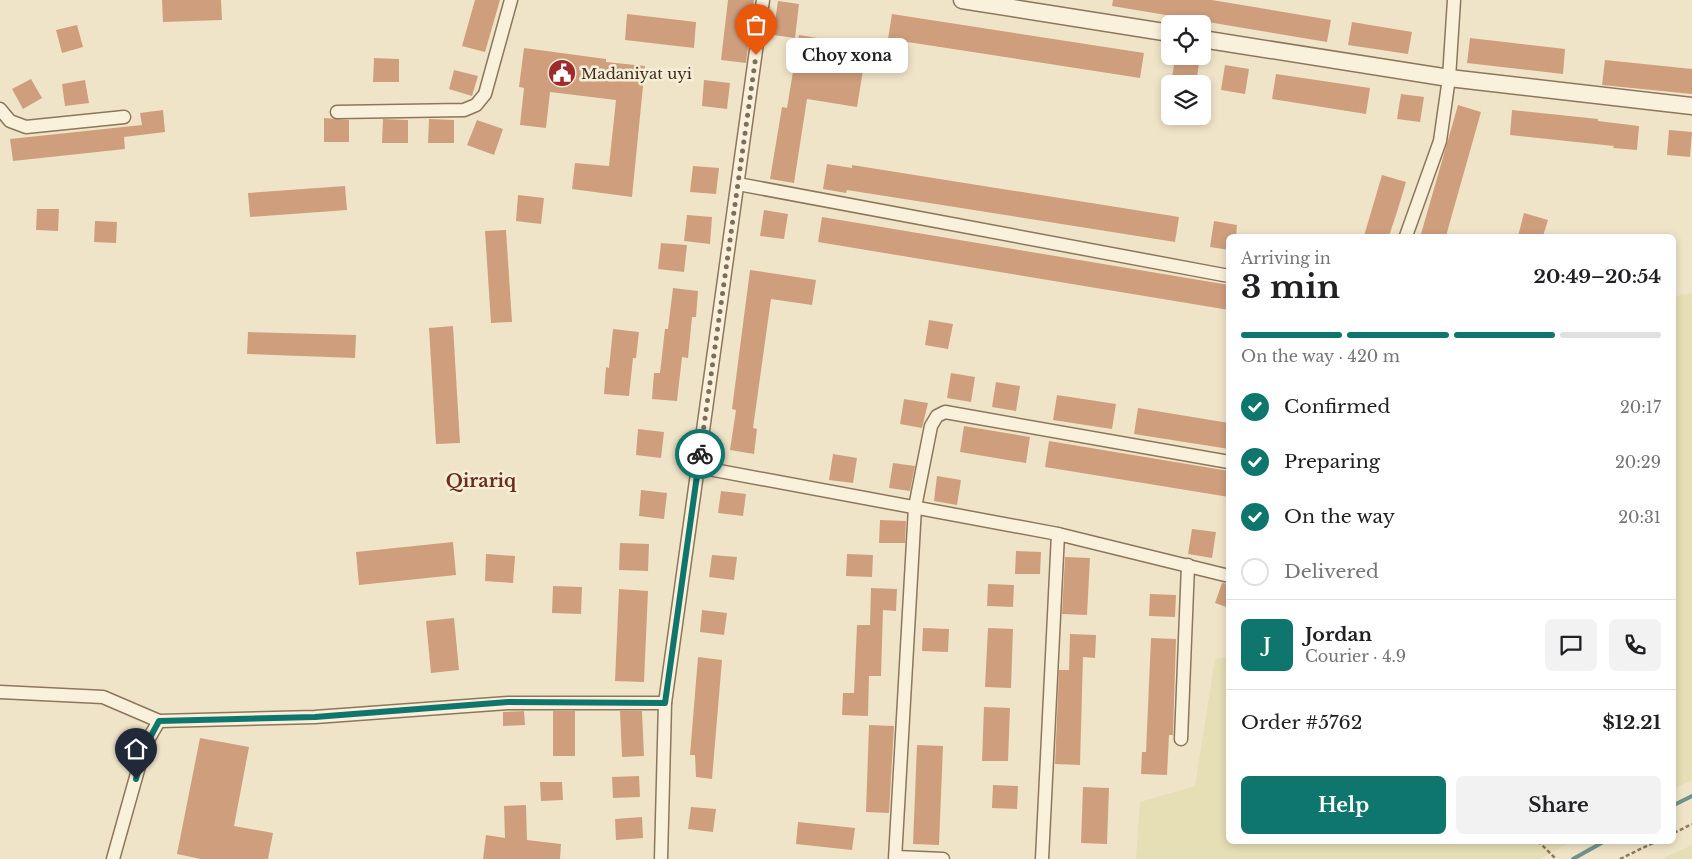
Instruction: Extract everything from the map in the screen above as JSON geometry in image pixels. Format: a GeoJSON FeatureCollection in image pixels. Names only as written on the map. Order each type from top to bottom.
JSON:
{"type":"FeatureCollection","features":[{"type":"Feature","properties":{"kind":"street"},"geometry":{"type":"LineString","coordinates":[[337,112],[464,110],[476,105],[485,94],[511,0]]}},
{"type":"Feature","properties":{"kind":"street"},"geometry":{"type":"LineString","coordinates":[[661,859],[665,703],[763,0]]}},
{"type":"Feature","properties":{"kind":"street"},"geometry":{"type":"LineString","coordinates":[[962,0],[1161,32]]}},
{"type":"Feature","properties":{"kind":"street"},"geometry":{"type":"LineString","coordinates":[[1407,234],[1440,142],[1449,78],[1454,0]]}},
{"type":"Feature","properties":{"kind":"street"},"geometry":{"type":"LineString","coordinates":[[1211,39],[1449,78],[1692,106]]}},
{"type":"Feature","properties":{"kind":"street"},"geometry":{"type":"LineString","coordinates":[[0,109],[10,122],[26,127],[124,117]]}},
{"type":"Feature","properties":{"kind":"street"},"geometry":{"type":"LineString","coordinates":[[738,184],[1226,275]]}},
{"type":"Feature","properties":{"kind":"street"},"geometry":{"type":"LineString","coordinates":[[943,859],[895,858],[916,507],[931,426],[937,416],[945,412],[1226,461]]}},
{"type":"Feature","properties":{"kind":"street"},"geometry":{"type":"LineString","coordinates":[[698,468],[1058,534],[1226,575]]}},
{"type":"Feature","properties":{"kind":"street"},"geometry":{"type":"LineString","coordinates":[[1042,859],[1058,534]]}},
{"type":"Feature","properties":{"kind":"street"},"geometry":{"type":"LineString","coordinates":[[1181,739],[1188,565]]}},
{"type":"Feature","properties":{"kind":"street"},"geometry":{"type":"LineString","coordinates":[[0,692],[103,697],[159,721],[315,717],[508,702],[665,703]]}},
{"type":"Feature","properties":{"kind":"street"},"geometry":{"type":"LineString","coordinates":[[113,859],[146,745],[159,721]]}},
{"type":"Feature","properties":{"kind":"path"},"geometry":{"type":"LineString","coordinates":[[1676,832],[1692,824]]}},
{"type":"Feature","properties":{"kind":"path"},"geometry":{"type":"LineString","coordinates":[[1541,844],[1556,859]]}},
{"type":"Feature","properties":{"kind":"path"},"geometry":{"type":"LineString","coordinates":[[1620,859],[1651,844]]}},
{"type":"Feature","properties":{"kind":"shaded area"},"geometry":{"type":"Polygon","coordinates":[[[1692,293],[1692,780],[1676,788],[1676,297],[1679,295],[1692,293]]]}},
{"type":"Feature","properties":{"kind":"shaded area"},"geometry":{"type":"Polygon","coordinates":[[[1226,657],[1226,844],[1568,844],[1540,859],[1136,859],[1140,802],[1195,786],[1215,659],[1226,657]]]}},
{"type":"Feature","properties":{"kind":"shaded area"},"geometry":{"type":"Polygon","coordinates":[[[1692,845],[1692,859],[1661,859],[1692,845]]]}},
{"type":"Feature","properties":{"kind":"building"},"geometry":{"type":"Polygon","coordinates":[[[162,0],[221,0],[222,20],[163,22],[162,0]]]}},
{"type":"Feature","properties":{"kind":"building"},"geometry":{"type":"Polygon","coordinates":[[[475,0],[500,0],[485,52],[462,46],[475,0]]]}},
{"type":"Feature","properties":{"kind":"building"},"geometry":{"type":"Polygon","coordinates":[[[728,0],[754,0],[746,63],[721,60],[728,0]]]}},
{"type":"Feature","properties":{"kind":"building"},"geometry":{"type":"Polygon","coordinates":[[[1113,0],[1212,0],[1331,20],[1327,42],[1211,23],[1211,15],[1166,15],[1112,6],[1113,0]]]}},
{"type":"Feature","properties":{"kind":"building"},"geometry":{"type":"Polygon","coordinates":[[[778,1],[799,4],[795,38],[773,35],[778,1]]]}},
{"type":"Feature","properties":{"kind":"building"},"geometry":{"type":"Polygon","coordinates":[[[627,14],[696,22],[694,48],[625,40],[627,14]]]}},
{"type":"Feature","properties":{"kind":"building"},"geometry":{"type":"Polygon","coordinates":[[[892,14],[1144,53],[1140,78],[888,39],[892,14]]]}},
{"type":"Feature","properties":{"kind":"building"},"geometry":{"type":"Polygon","coordinates":[[[1352,22],[1412,32],[1408,54],[1348,45],[1352,22]]]}},
{"type":"Feature","properties":{"kind":"building"},"geometry":{"type":"Polygon","coordinates":[[[77,25],[83,47],[62,53],[56,30],[77,25]]]}},
{"type":"Feature","properties":{"kind":"building"},"geometry":{"type":"Polygon","coordinates":[[[799,35],[867,46],[857,107],[807,99],[794,183],[770,179],[782,107],[787,108],[799,35]]]}},
{"type":"Feature","properties":{"kind":"building"},"geometry":{"type":"Polygon","coordinates":[[[1470,38],[1565,49],[1563,74],[1467,63],[1470,38]]]}},
{"type":"Feature","properties":{"kind":"building"},"geometry":{"type":"Polygon","coordinates":[[[524,48],[606,59],[606,62],[645,66],[632,197],[572,189],[575,163],[609,166],[616,100],[550,92],[546,128],[520,125],[524,88],[519,87],[524,48]]]}},
{"type":"Feature","properties":{"kind":"building"},"geometry":{"type":"Polygon","coordinates":[[[374,58],[399,59],[399,82],[373,82],[374,58]]]}},
{"type":"Feature","properties":{"kind":"building"},"geometry":{"type":"Polygon","coordinates":[[[1605,60],[1692,69],[1692,94],[1602,85],[1605,60]]]}},
{"type":"Feature","properties":{"kind":"building"},"geometry":{"type":"Polygon","coordinates":[[[1174,65],[1199,65],[1197,75],[1172,75],[1174,65]]]}},
{"type":"Feature","properties":{"kind":"building"},"geometry":{"type":"Polygon","coordinates":[[[1225,65],[1249,69],[1245,94],[1221,90],[1225,65]]]}},
{"type":"Feature","properties":{"kind":"building"},"geometry":{"type":"Polygon","coordinates":[[[454,70],[478,76],[472,96],[449,89],[454,70]]]}},
{"type":"Feature","properties":{"kind":"building"},"geometry":{"type":"Polygon","coordinates":[[[1276,74],[1370,88],[1366,114],[1272,99],[1276,74]]]}},
{"type":"Feature","properties":{"kind":"building"},"geometry":{"type":"Polygon","coordinates":[[[31,79],[42,98],[23,109],[12,89],[31,79]]]}},
{"type":"Feature","properties":{"kind":"building"},"geometry":{"type":"Polygon","coordinates":[[[85,80],[89,103],[65,106],[62,84],[85,80]]]}},
{"type":"Feature","properties":{"kind":"building"},"geometry":{"type":"Polygon","coordinates":[[[704,80],[730,83],[727,109],[702,106],[704,80]]]}},
{"type":"Feature","properties":{"kind":"building"},"geometry":{"type":"Polygon","coordinates":[[[1401,94],[1424,97],[1420,122],[1397,119],[1401,94]]]}},
{"type":"Feature","properties":{"kind":"building"},"geometry":{"type":"Polygon","coordinates":[[[1458,105],[1481,112],[1447,234],[1421,234],[1458,105]]]}},
{"type":"Feature","properties":{"kind":"building"},"geometry":{"type":"Polygon","coordinates":[[[163,110],[165,132],[124,137],[125,149],[13,161],[10,139],[142,125],[140,113],[163,110]]]}},
{"type":"Feature","properties":{"kind":"building"},"geometry":{"type":"Polygon","coordinates":[[[1512,110],[1598,119],[1598,121],[1639,126],[1637,150],[1510,135],[1512,110]]]}},
{"type":"Feature","properties":{"kind":"building"},"geometry":{"type":"Polygon","coordinates":[[[324,118],[349,120],[349,142],[324,142],[324,118]]]}},
{"type":"Feature","properties":{"kind":"building"},"geometry":{"type":"Polygon","coordinates":[[[383,119],[408,120],[408,143],[382,143],[383,119]]]}},
{"type":"Feature","properties":{"kind":"building"},"geometry":{"type":"Polygon","coordinates":[[[429,119],[454,120],[454,143],[428,143],[429,119]]]}},
{"type":"Feature","properties":{"kind":"building"},"geometry":{"type":"Polygon","coordinates":[[[477,120],[503,129],[494,155],[467,145],[477,120]]]}},
{"type":"Feature","properties":{"kind":"building"},"geometry":{"type":"Polygon","coordinates":[[[1669,130],[1692,132],[1690,157],[1667,155],[1669,130]]]}},
{"type":"Feature","properties":{"kind":"building"},"geometry":{"type":"Polygon","coordinates":[[[827,164],[852,168],[852,165],[1179,217],[1175,242],[847,190],[846,193],[823,189],[827,164]]]}},
{"type":"Feature","properties":{"kind":"building"},"geometry":{"type":"Polygon","coordinates":[[[693,166],[719,168],[716,194],[690,192],[693,166]]]}},
{"type":"Feature","properties":{"kind":"building"},"geometry":{"type":"Polygon","coordinates":[[[1382,175],[1406,182],[1390,234],[1365,234],[1382,175]]]}},
{"type":"Feature","properties":{"kind":"building"},"geometry":{"type":"Polygon","coordinates":[[[345,186],[347,210],[250,217],[248,193],[345,186]]]}},
{"type":"Feature","properties":{"kind":"building"},"geometry":{"type":"Polygon","coordinates":[[[518,195],[544,198],[541,224],[516,221],[518,195]]]}},
{"type":"Feature","properties":{"kind":"building"},"geometry":{"type":"Polygon","coordinates":[[[37,209],[59,209],[58,231],[36,230],[37,209]]]}},
{"type":"Feature","properties":{"kind":"building"},"geometry":{"type":"Polygon","coordinates":[[[764,210],[788,214],[784,239],[760,236],[764,210]]]}},
{"type":"Feature","properties":{"kind":"building"},"geometry":{"type":"Polygon","coordinates":[[[1524,213],[1548,220],[1544,234],[1519,234],[1524,213]]]}},
{"type":"Feature","properties":{"kind":"building"},"geometry":{"type":"Polygon","coordinates":[[[687,215],[712,217],[710,244],[684,241],[687,215]]]}},
{"type":"Feature","properties":{"kind":"building"},"geometry":{"type":"Polygon","coordinates":[[[822,217],[1226,284],[1226,310],[818,242],[822,217]]]}},
{"type":"Feature","properties":{"kind":"building"},"geometry":{"type":"Polygon","coordinates":[[[95,221],[117,222],[116,243],[94,242],[95,221]]]}},
{"type":"Feature","properties":{"kind":"building"},"geometry":{"type":"Polygon","coordinates":[[[1214,221],[1237,225],[1236,234],[1226,234],[1226,250],[1210,247],[1214,221]]]}},
{"type":"Feature","properties":{"kind":"building"},"geometry":{"type":"Polygon","coordinates":[[[506,230],[512,322],[491,323],[485,231],[506,230]]]}},
{"type":"Feature","properties":{"kind":"building"},"geometry":{"type":"Polygon","coordinates":[[[661,243],[687,245],[684,272],[658,269],[661,243]]]}},
{"type":"Feature","properties":{"kind":"building"},"geometry":{"type":"Polygon","coordinates":[[[750,270],[816,280],[812,305],[771,299],[753,428],[757,429],[754,454],[730,450],[736,410],[732,409],[750,270]]]}},
{"type":"Feature","properties":{"kind":"building"},"geometry":{"type":"Polygon","coordinates":[[[673,288],[698,291],[696,317],[692,317],[688,358],[682,357],[677,401],[652,399],[654,373],[660,373],[665,329],[668,329],[673,288]]]}},
{"type":"Feature","properties":{"kind":"building"},"geometry":{"type":"Polygon","coordinates":[[[929,320],[953,324],[948,349],[925,345],[929,320]]]}},
{"type":"Feature","properties":{"kind":"building"},"geometry":{"type":"Polygon","coordinates":[[[453,326],[460,443],[436,444],[429,328],[453,326]]]}},
{"type":"Feature","properties":{"kind":"building"},"geometry":{"type":"Polygon","coordinates":[[[613,329],[639,332],[636,358],[633,358],[629,396],[604,394],[606,367],[609,368],[613,329]]]}},
{"type":"Feature","properties":{"kind":"building"},"geometry":{"type":"Polygon","coordinates":[[[248,332],[356,335],[355,358],[247,354],[248,332]]]}},
{"type":"Feature","properties":{"kind":"building"},"geometry":{"type":"Polygon","coordinates":[[[951,373],[975,377],[971,402],[947,398],[951,373]]]}},
{"type":"Feature","properties":{"kind":"building"},"geometry":{"type":"Polygon","coordinates":[[[996,382],[1020,386],[1016,411],[992,407],[996,382]]]}},
{"type":"Feature","properties":{"kind":"building"},"geometry":{"type":"Polygon","coordinates":[[[1057,395],[1116,404],[1112,429],[1053,420],[1057,395]]]}},
{"type":"Feature","properties":{"kind":"building"},"geometry":{"type":"Polygon","coordinates":[[[904,399],[928,403],[922,428],[900,424],[904,399]]]}},
{"type":"Feature","properties":{"kind":"building"},"geometry":{"type":"Polygon","coordinates":[[[1138,408],[1226,423],[1226,449],[1134,434],[1138,408]]]}},
{"type":"Feature","properties":{"kind":"building"},"geometry":{"type":"Polygon","coordinates":[[[964,426],[1030,437],[1026,463],[960,452],[964,426]]]}},
{"type":"Feature","properties":{"kind":"building"},"geometry":{"type":"Polygon","coordinates":[[[638,429],[664,432],[661,458],[636,455],[638,429]]]}},
{"type":"Feature","properties":{"kind":"building"},"geometry":{"type":"Polygon","coordinates":[[[1049,441],[1226,470],[1226,497],[1045,467],[1049,441]]]}},
{"type":"Feature","properties":{"kind":"building"},"geometry":{"type":"Polygon","coordinates":[[[833,454],[857,458],[853,483],[829,480],[833,454]]]}},
{"type":"Feature","properties":{"kind":"building"},"geometry":{"type":"Polygon","coordinates":[[[893,463],[915,466],[910,491],[889,488],[893,463]]]}},
{"type":"Feature","properties":{"kind":"building"},"geometry":{"type":"Polygon","coordinates":[[[937,476],[961,480],[957,505],[934,501],[937,476]]]}},
{"type":"Feature","properties":{"kind":"building"},"geometry":{"type":"Polygon","coordinates":[[[641,490],[667,493],[664,519],[639,516],[641,490]]]}},
{"type":"Feature","properties":{"kind":"building"},"geometry":{"type":"Polygon","coordinates":[[[721,491],[746,494],[743,516],[718,513],[721,491]]]}},
{"type":"Feature","properties":{"kind":"building"},"geometry":{"type":"Polygon","coordinates":[[[880,520],[906,521],[905,543],[879,543],[880,520]]]}},
{"type":"Feature","properties":{"kind":"building"},"geometry":{"type":"Polygon","coordinates":[[[1192,529],[1216,532],[1212,558],[1188,554],[1192,529]]]}},
{"type":"Feature","properties":{"kind":"building"},"geometry":{"type":"Polygon","coordinates":[[[453,542],[456,575],[359,585],[356,552],[453,542]]]}},
{"type":"Feature","properties":{"kind":"building"},"geometry":{"type":"Polygon","coordinates":[[[620,543],[649,544],[648,571],[619,570],[620,543]]]}},
{"type":"Feature","properties":{"kind":"building"},"geometry":{"type":"Polygon","coordinates":[[[1016,551],[1041,552],[1040,574],[1015,574],[1016,551]]]}},
{"type":"Feature","properties":{"kind":"building"},"geometry":{"type":"Polygon","coordinates":[[[486,554],[515,556],[513,583],[485,581],[486,554]]]}},
{"type":"Feature","properties":{"kind":"building"},"geometry":{"type":"Polygon","coordinates":[[[847,554],[873,555],[872,577],[846,576],[847,554]]]}},
{"type":"Feature","properties":{"kind":"building"},"geometry":{"type":"Polygon","coordinates":[[[712,555],[737,557],[734,580],[709,577],[712,555]]]}},
{"type":"Feature","properties":{"kind":"building"},"geometry":{"type":"Polygon","coordinates":[[[1065,557],[1090,558],[1087,615],[1062,614],[1065,557]]]}},
{"type":"Feature","properties":{"kind":"building"},"geometry":{"type":"Polygon","coordinates":[[[1222,583],[1226,584],[1226,607],[1215,603],[1222,583]]]}},
{"type":"Feature","properties":{"kind":"building"},"geometry":{"type":"Polygon","coordinates":[[[988,584],[1014,585],[1013,607],[987,606],[988,584]]]}},
{"type":"Feature","properties":{"kind":"building"},"geometry":{"type":"Polygon","coordinates":[[[553,586],[582,587],[581,614],[552,613],[553,586]]]}},
{"type":"Feature","properties":{"kind":"building"},"geometry":{"type":"Polygon","coordinates":[[[871,588],[897,589],[896,611],[883,610],[881,676],[869,676],[868,716],[842,715],[843,693],[854,693],[857,625],[870,625],[871,588]]]}},
{"type":"Feature","properties":{"kind":"building"},"geometry":{"type":"Polygon","coordinates":[[[619,589],[648,591],[644,682],[615,681],[619,589]]]}},
{"type":"Feature","properties":{"kind":"building"},"geometry":{"type":"Polygon","coordinates":[[[1150,594],[1176,595],[1175,617],[1149,616],[1150,594]]]}},
{"type":"Feature","properties":{"kind":"building"},"geometry":{"type":"Polygon","coordinates":[[[702,610],[727,613],[724,635],[700,632],[702,610]]]}},
{"type":"Feature","properties":{"kind":"building"},"geometry":{"type":"Polygon","coordinates":[[[454,618],[459,670],[431,673],[426,621],[454,618]]]}},
{"type":"Feature","properties":{"kind":"building"},"geometry":{"type":"Polygon","coordinates":[[[923,628],[949,629],[948,652],[922,651],[923,628]]]}},
{"type":"Feature","properties":{"kind":"building"},"geometry":{"type":"Polygon","coordinates":[[[988,628],[1013,629],[1011,688],[985,687],[988,628]]]}},
{"type":"Feature","properties":{"kind":"building"},"geometry":{"type":"Polygon","coordinates":[[[1070,634],[1096,635],[1095,658],[1083,657],[1080,765],[1055,764],[1059,670],[1069,670],[1070,634]]]}},
{"type":"Feature","properties":{"kind":"building"},"geometry":{"type":"Polygon","coordinates":[[[1151,638],[1176,639],[1173,735],[1169,735],[1167,775],[1141,774],[1142,752],[1146,752],[1151,638]]]}},
{"type":"Feature","properties":{"kind":"building"},"geometry":{"type":"Polygon","coordinates":[[[698,657],[722,660],[712,779],[696,777],[695,755],[690,755],[698,657]]]}},
{"type":"Feature","properties":{"kind":"building"},"geometry":{"type":"Polygon","coordinates":[[[984,707],[1010,708],[1008,761],[982,761],[984,707]]]}},
{"type":"Feature","properties":{"kind":"building"},"geometry":{"type":"Polygon","coordinates":[[[524,711],[525,725],[503,726],[503,712],[524,711]]]}},
{"type":"Feature","properties":{"kind":"building"},"geometry":{"type":"Polygon","coordinates":[[[553,711],[575,711],[575,756],[553,756],[553,711]]]}},
{"type":"Feature","properties":{"kind":"building"},"geometry":{"type":"Polygon","coordinates":[[[620,711],[642,711],[644,756],[622,757],[620,711]]]}},
{"type":"Feature","properties":{"kind":"building"},"geometry":{"type":"Polygon","coordinates":[[[869,725],[894,726],[889,813],[866,812],[869,725]]]}},
{"type":"Feature","properties":{"kind":"building"},"geometry":{"type":"Polygon","coordinates":[[[200,738],[249,747],[234,826],[273,833],[268,859],[201,859],[177,854],[200,738]]]}},
{"type":"Feature","properties":{"kind":"building"},"geometry":{"type":"Polygon","coordinates":[[[917,745],[943,746],[939,845],[913,844],[917,745]]]}},
{"type":"Feature","properties":{"kind":"building"},"geometry":{"type":"Polygon","coordinates":[[[639,776],[640,797],[613,798],[612,777],[639,776]]]}},
{"type":"Feature","properties":{"kind":"building"},"geometry":{"type":"Polygon","coordinates":[[[540,782],[562,782],[563,800],[541,801],[540,782]]]}},
{"type":"Feature","properties":{"kind":"building"},"geometry":{"type":"Polygon","coordinates":[[[993,785],[1018,786],[1017,809],[992,808],[993,785]]]}},
{"type":"Feature","properties":{"kind":"building"},"geometry":{"type":"Polygon","coordinates":[[[1083,787],[1109,788],[1107,844],[1081,843],[1083,787]]]}},
{"type":"Feature","properties":{"kind":"building"},"geometry":{"type":"Polygon","coordinates":[[[526,805],[527,840],[561,844],[560,859],[483,859],[486,835],[505,838],[504,806],[526,805]]]}},
{"type":"Feature","properties":{"kind":"building"},"geometry":{"type":"Polygon","coordinates":[[[691,807],[716,809],[713,832],[688,829],[691,807]]]}},
{"type":"Feature","properties":{"kind":"building"},"geometry":{"type":"Polygon","coordinates":[[[642,817],[643,838],[616,840],[615,819],[642,817]]]}},
{"type":"Feature","properties":{"kind":"building"},"geometry":{"type":"Polygon","coordinates":[[[798,822],[855,828],[852,850],[796,844],[798,822]]]}},
{"type":"Feature","properties":{"kind":"waterway"},"geometry":{"type":"LineString","coordinates":[[1676,804],[1692,796]]}},
{"type":"Feature","properties":{"kind":"waterway"},"geometry":{"type":"LineString","coordinates":[[1573,859],[1600,844]]}},
{"type":"Feature","properties":{"kind":"way so far"},"geometry":{"type":"LineString","coordinates":[[700,454],[756,55]]}},
{"type":"Feature","properties":{"kind":"place","name":"Choy xona"},"geometry":{"type":"Point","coordinates":[756,55]}},
{"type":"Feature","properties":{"kind":"place","name":"Madaniyat uyi"},"geometry":{"type":"Point","coordinates":[562,73]}},
{"type":"Feature","properties":{"kind":"district","name":"Qirariq"},"geometry":{"type":"Point","coordinates":[481,481]}},
{"type":"Feature","properties":{"kind":"route"},"geometry":{"type":"LineString","coordinates":[[136,779],[146,745],[159,721],[185,722],[315,717],[508,702],[665,703],[700,454]]}}]}
